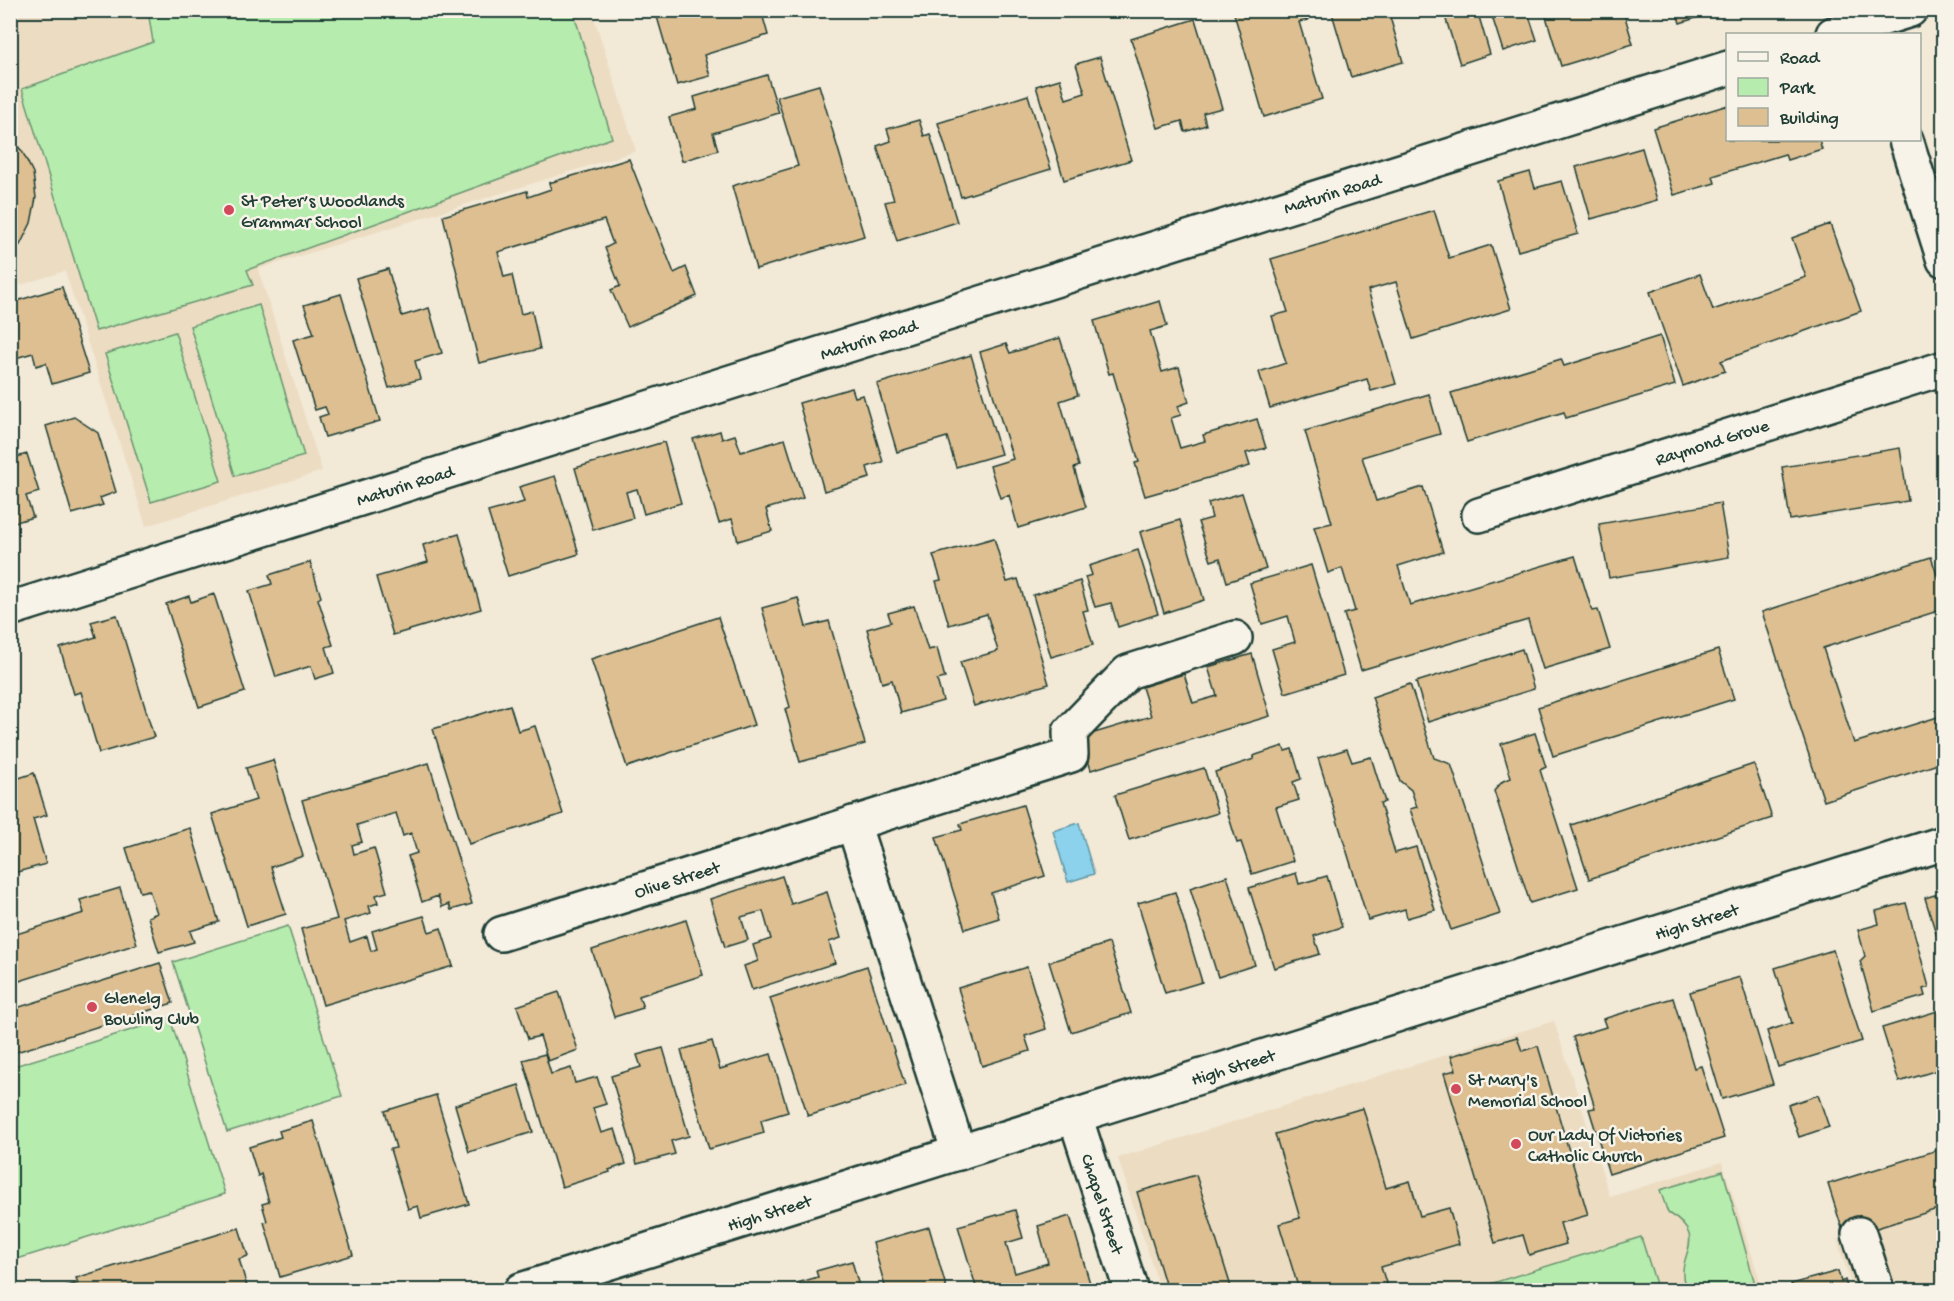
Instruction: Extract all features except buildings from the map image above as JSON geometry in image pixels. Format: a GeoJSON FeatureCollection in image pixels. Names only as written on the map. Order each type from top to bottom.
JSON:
{"type":"FeatureCollection","features":[{"type":"Feature","properties":{"kind":"street"},"geometry":{"type":"LineString","coordinates":[[1836,33],[1910,10]]}},
{"type":"Feature","properties":{"kind":"street","name":"Maturin Road"},"geometry":{"type":"LineString","coordinates":[[10,609],[1726,69]]}},
{"type":"Feature","properties":{"kind":"street"},"geometry":{"type":"LineString","coordinates":[[1906,141],[1944,260]]}},
{"type":"Feature","properties":{"kind":"street","name":"Raymond Grove"},"geometry":{"type":"LineString","coordinates":[[1479,514],[1944,368]]}},
{"type":"Feature","properties":{"kind":"street","name":"Olive Street"},"geometry":{"type":"LineString","coordinates":[[501,934],[1071,755],[1070,732],[1128,672],[1235,638]]}},
{"type":"Feature","properties":{"kind":"street"},"geometry":{"type":"LineString","coordinates":[[853,823],[959,1152]]}},
{"type":"Feature","properties":{"kind":"street","name":"High Street"},"geometry":{"type":"LineString","coordinates":[[521,1290],[1944,843]]}},
{"type":"Feature","properties":{"kind":"street","name":"Chapel Street"},"geometry":{"type":"LineString","coordinates":[[1075,1116],[1131,1290]]}},
{"type":"Feature","properties":{"kind":"street"},"geometry":{"type":"LineString","coordinates":[[1859,1234],[1877,1290]]}},
{"type":"Feature","properties":{"kind":"shaded area","name":"St Peter’s Woodlands Grammar School"},"geometry":{"type":"Polygon","coordinates":[[[11,11],[592,11],[636,151],[258,269],[322,471],[146,526],[65,271],[11,288],[11,11]]]}},
{"type":"Feature","properties":{"kind":"shaded area","name":"St Mary's Memorial School"},"geometry":{"type":"Polygon","coordinates":[[[1554,1021],[1610,1197],[1722,1162],[1763,1290],[1160,1290],[1118,1158],[1554,1021]]]}},
{"type":"Feature","properties":{"kind":"shaded area"},"geometry":{"type":"Polygon","coordinates":[[[1943,1207],[1943,1290],[1853,1290],[1837,1240],[1943,1207]]]}},
{"type":"Feature","properties":{"kind":"green space","name":"St Peter’s Woodlands Grammar School"},"geometry":{"type":"Polygon","coordinates":[[[172,11],[573,11],[612,138],[247,270],[253,285],[96,331],[22,89],[153,42],[149,17],[172,11]]]}},
{"type":"Feature","properties":{"kind":"green space"},"geometry":{"type":"Polygon","coordinates":[[[259,305],[304,456],[235,476],[190,326],[259,305]]]}},
{"type":"Feature","properties":{"kind":"green space"},"geometry":{"type":"Polygon","coordinates":[[[175,332],[221,481],[151,502],[105,354],[175,332]]]}},
{"type":"Feature","properties":{"kind":"green space"},"geometry":{"type":"Polygon","coordinates":[[[288,926],[342,1096],[227,1132],[173,962],[288,926]]]}},
{"type":"Feature","properties":{"kind":"green space"},"geometry":{"type":"Polygon","coordinates":[[[170,1018],[225,1194],[11,1261],[11,1067],[170,1018]]]}},
{"type":"Feature","properties":{"kind":"green space"},"geometry":{"type":"Polygon","coordinates":[[[1723,1171],[1755,1284],[1744,1283],[1731,1290],[1687,1290],[1683,1278],[1683,1267],[1690,1240],[1688,1232],[1668,1213],[1660,1190],[1723,1171]]]}},
{"type":"Feature","properties":{"kind":"green space"},"geometry":{"type":"Polygon","coordinates":[[[1641,1237],[1658,1290],[1478,1290],[1477,1288],[1641,1237]]]}},
{"type":"Feature","properties":{"kind":"water"},"geometry":{"type":"Polygon","coordinates":[[[1079,823],[1094,874],[1068,882],[1053,831],[1079,823]]]}},
{"type":"Feature","properties":{"kind":"place","name":"St Peter’s Woodlands Grammar School"},"geometry":{"type":"Point","coordinates":[229,210]}},
{"type":"Feature","properties":{"kind":"place","name":"Glenelg Bowling Club"},"geometry":{"type":"Point","coordinates":[92,1007]}},
{"type":"Feature","properties":{"kind":"place","name":"St Mary's Memorial School"},"geometry":{"type":"Point","coordinates":[1456,1089]}},
{"type":"Feature","properties":{"kind":"place","name":"Our Lady Of Victories Catholic Church"},"geometry":{"type":"Point","coordinates":[1516,1144]}}]}
